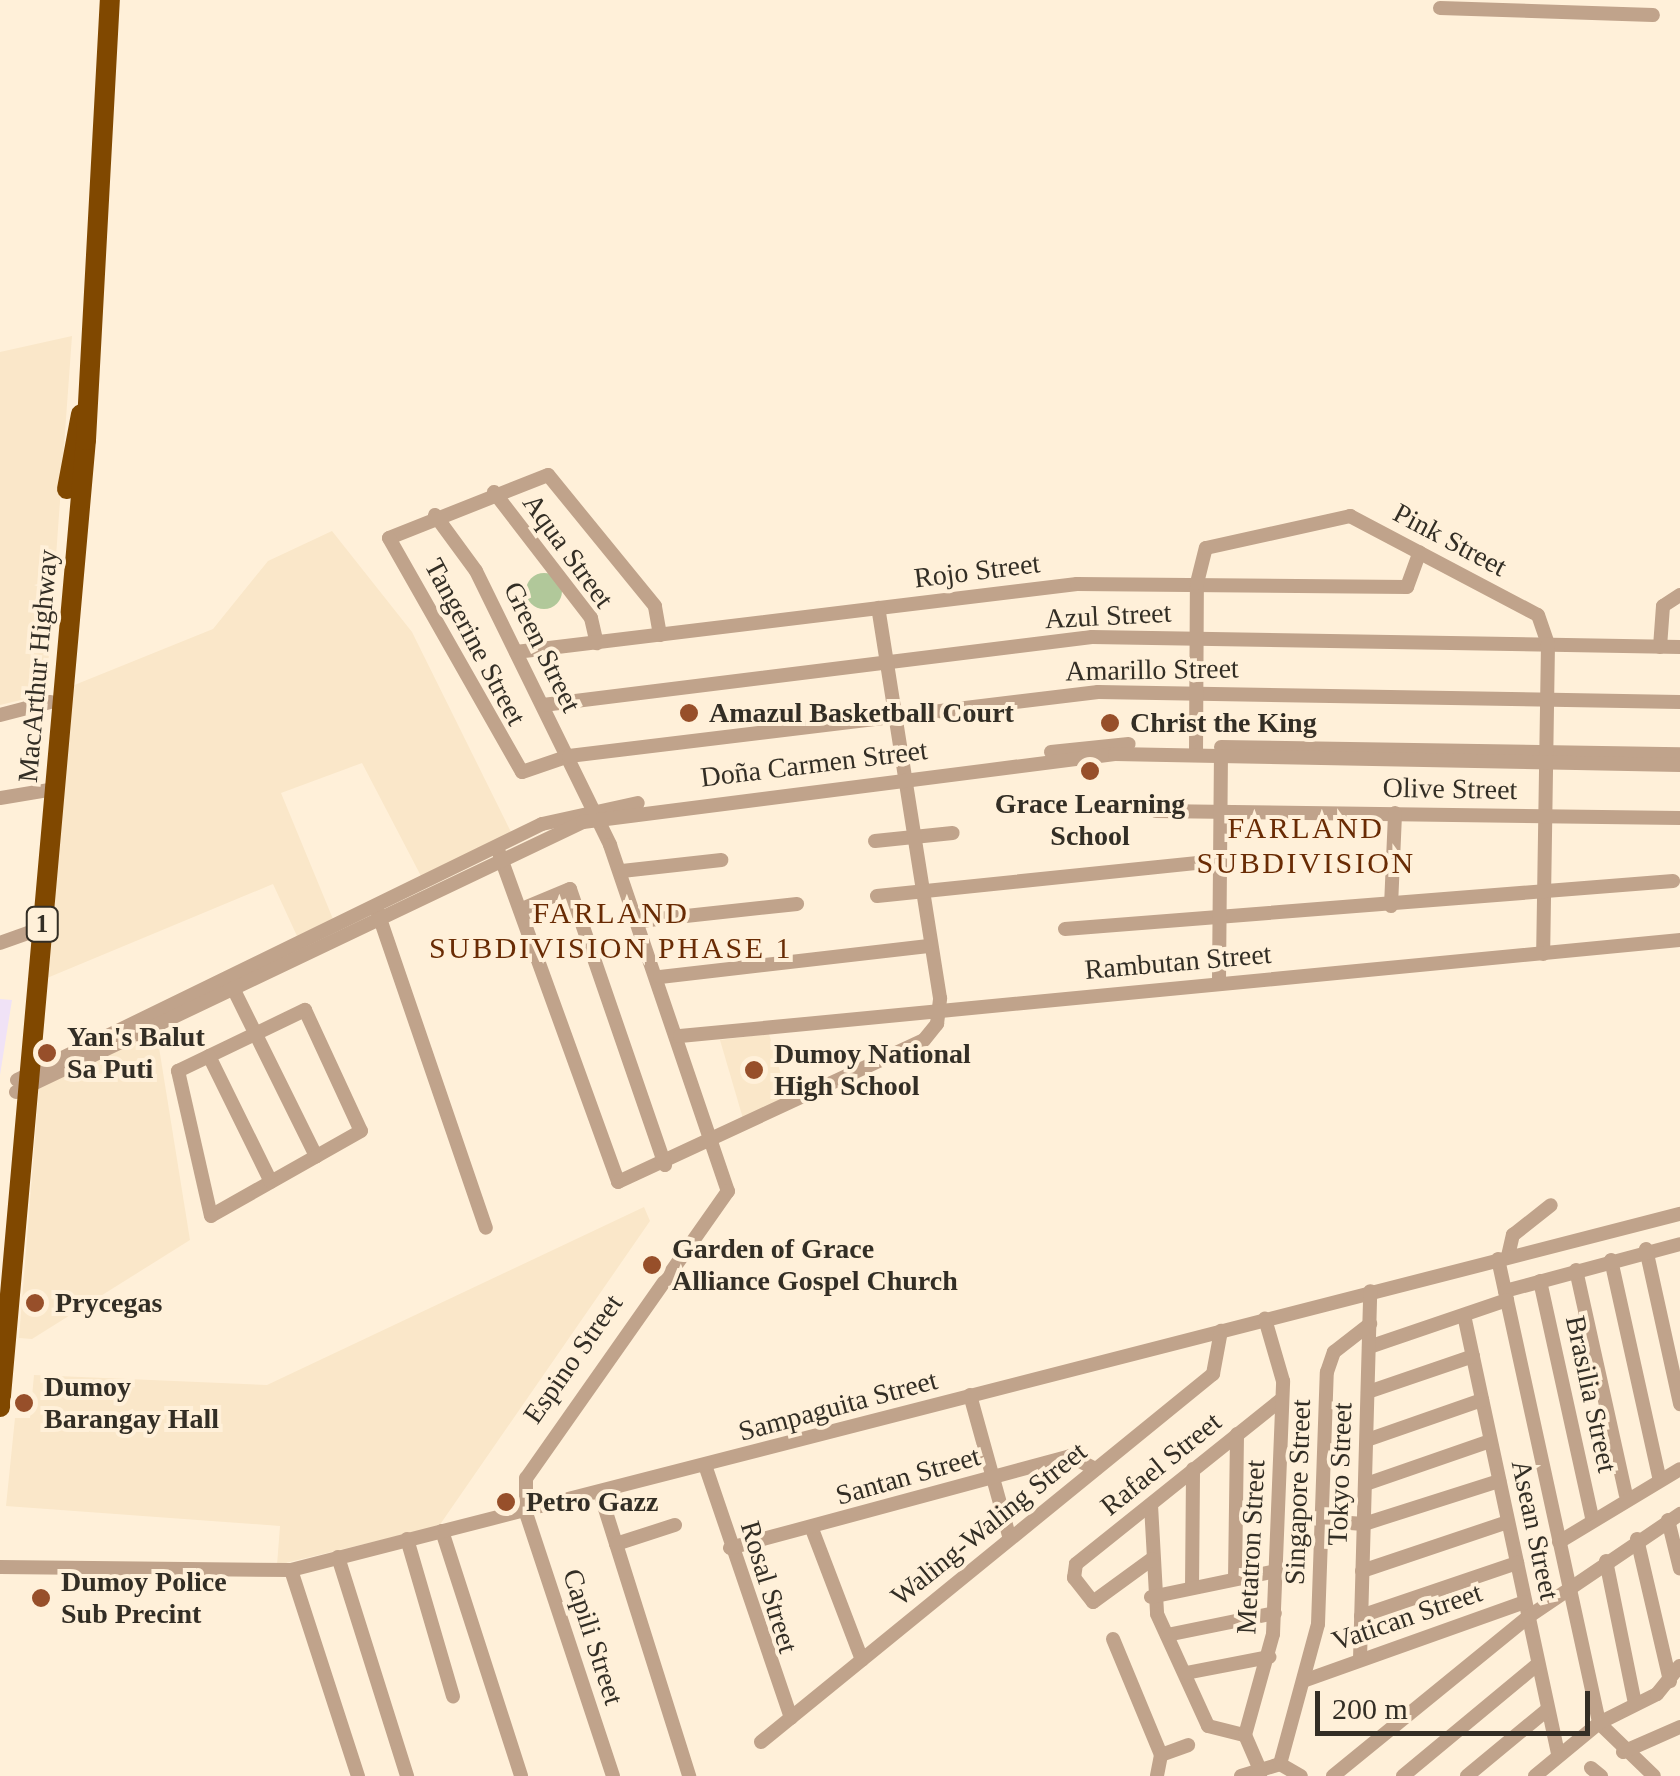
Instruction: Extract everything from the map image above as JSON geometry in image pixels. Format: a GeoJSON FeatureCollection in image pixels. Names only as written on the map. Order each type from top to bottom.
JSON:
{"type":"FeatureCollection","features":[{"type":"Feature","properties":{"kind":"highway","name":"MacArthur Highway"},"geometry":{"type":"LineString","coordinates":[[0,1407],[8,1260],[83,408],[110,0]]}},
{"type":"Feature","properties":{"kind":"highway","name":"MacArthur Highway"},"geometry":{"type":"LineString","coordinates":[[49,789],[50,702],[72,439],[83,408]]}},
{"type":"Feature","properties":{"kind":"highway","name":"MacArthur Highway"},"geometry":{"type":"LineString","coordinates":[[0,1293],[8,1260]]}},
{"type":"Feature","properties":{"kind":"street"},"geometry":{"type":"LineString","coordinates":[[1440,8],[1504,5],[1653,14]]}},
{"type":"Feature","properties":{"kind":"street"},"geometry":{"type":"LineString","coordinates":[[436,515],[494,492],[552,477],[656,606],[660,635]]}},
{"type":"Feature","properties":{"kind":"street","name":"Aqua Street"},"geometry":{"type":"LineString","coordinates":[[494,492],[592,618],[597,642]]}},
{"type":"Feature","properties":{"kind":"street","name":"Pink Street"},"geometry":{"type":"LineString","coordinates":[[1197,583],[1202,552],[1342,514],[1538,614],[1548,644]]}},
{"type":"Feature","properties":{"kind":"street","name":"Green Street"},"geometry":{"type":"LineString","coordinates":[[436,515],[516,652],[622,871],[716,1143]]}},
{"type":"Feature","properties":{"kind":"street","name":"Tangerine Street"},"geometry":{"type":"LineString","coordinates":[[436,515],[393,532],[390,544],[425,593],[513,766],[526,772],[568,756]]}},
{"type":"Feature","properties":{"kind":"street","name":"Rojo Street"},"geometry":{"type":"LineString","coordinates":[[516,652],[1076,584],[1406,587],[1420,552]]}},
{"type":"Feature","properties":{"kind":"street"},"geometry":{"type":"LineString","coordinates":[[1196,751],[1197,583]]}},
{"type":"Feature","properties":{"kind":"street"},"geometry":{"type":"LineString","coordinates":[[1660,646],[1660,613],[1680,596]]}},
{"type":"Feature","properties":{"kind":"street"},"geometry":{"type":"LineString","coordinates":[[498,850],[522,909],[613,1178],[665,1165],[716,1143],[924,1040],[939,1009],[926,946],[916,835],[878,608]]}},
{"type":"Feature","properties":{"kind":"street","name":"Azul Street"},"geometry":{"type":"LineString","coordinates":[[542,705],[1092,637],[1680,647]]}},
{"type":"Feature","properties":{"kind":"street"},"geometry":{"type":"LineString","coordinates":[[1543,954],[1548,644]]}},
{"type":"Feature","properties":{"kind":"street","name":"Amarillo Street"},"geometry":{"type":"LineString","coordinates":[[568,756],[1098,692],[1680,702]]}},
{"type":"Feature","properties":{"kind":"street"},"geometry":{"type":"LineString","coordinates":[[0,715],[50,702]]}},
{"type":"Feature","properties":{"kind":"street","name":"Doña Carmen Street"},"geometry":{"type":"LineString","coordinates":[[24,1083],[498,850],[596,814],[1134,749],[1547,756],[1680,764]]}},
{"type":"Feature","properties":{"kind":"street","name":"Doña Carmen Street"},"geometry":{"type":"LineString","coordinates":[[1196,751],[1221,756],[1680,754]]}},
{"type":"Feature","properties":{"kind":"street"},"geometry":{"type":"LineString","coordinates":[[1219,980],[1216,918],[1221,756]]}},
{"type":"Feature","properties":{"kind":"street"},"geometry":{"type":"LineString","coordinates":[[0,798],[49,789]]}},
{"type":"Feature","properties":{"kind":"street","name":"Olive Street"},"geometry":{"type":"LineString","coordinates":[[1156,811],[1680,818]]}},
{"type":"Feature","properties":{"kind":"street"},"geometry":{"type":"LineString","coordinates":[[1392,906],[1395,813]]}},
{"type":"Feature","properties":{"kind":"street"},"geometry":{"type":"LineString","coordinates":[[875,841],[953,832]]}},
{"type":"Feature","properties":{"kind":"street"},"geometry":{"type":"LineString","coordinates":[[622,871],[721,860]]}},
{"type":"Feature","properties":{"kind":"street"},"geometry":{"type":"LineString","coordinates":[[877,896],[1217,861]]}},
{"type":"Feature","properties":{"kind":"street"},"geometry":{"type":"LineString","coordinates":[[1065,930],[1673,882]]}},
{"type":"Feature","properties":{"kind":"street"},"geometry":{"type":"LineString","coordinates":[[522,909],[570,889],[665,1165]]}},
{"type":"Feature","properties":{"kind":"street"},"geometry":{"type":"LineString","coordinates":[[640,921],[797,904]]}},
{"type":"Feature","properties":{"kind":"street"},"geometry":{"type":"LineString","coordinates":[[377,910],[486,1228]]}},
{"type":"Feature","properties":{"kind":"street"},"geometry":{"type":"LineString","coordinates":[[0,943],[36,930]]}},
{"type":"Feature","properties":{"kind":"street","name":"Rambutan Street"},"geometry":{"type":"LineString","coordinates":[[680,1036],[1219,980],[1680,940]]}},
{"type":"Feature","properties":{"kind":"street"},"geometry":{"type":"LineString","coordinates":[[660,978],[926,946]]}},
{"type":"Feature","properties":{"kind":"street"},"geometry":{"type":"LineString","coordinates":[[233,980],[316,1156]]}},
{"type":"Feature","properties":{"kind":"street"},"geometry":{"type":"LineString","coordinates":[[305,1010],[361,1132],[211,1216],[178,1071],[209,1056],[305,1010]]}},
{"type":"Feature","properties":{"kind":"street"},"geometry":{"type":"LineString","coordinates":[[209,1056],[271,1182]]}},
{"type":"Feature","properties":{"kind":"street","name":"Espino Street"},"geometry":{"type":"LineString","coordinates":[[526,1513],[534,1459],[690,1236],[726,1206],[716,1143]]}},
{"type":"Feature","properties":{"kind":"street"},"geometry":{"type":"LineString","coordinates":[[1551,1205],[1514,1236],[1503,1258],[1506,1296],[1600,1723],[1623,1752],[1654,1776]]}},
{"type":"Feature","properties":{"kind":"street","name":"Sampaguita Street"},"geometry":{"type":"LineString","coordinates":[[0,1567],[291,1570],[706,1468],[1370,1291],[1680,1214]]}},
{"type":"Feature","properties":{"kind":"street"},"geometry":{"type":"LineString","coordinates":[[1369,1347],[1464,1315],[1540,1281],[1680,1244]]}},
{"type":"Feature","properties":{"kind":"street"},"geometry":{"type":"LineString","coordinates":[[1646,1250],[1680,1404]]}},
{"type":"Feature","properties":{"kind":"street"},"geometry":{"type":"LineString","coordinates":[[1612,1260],[1659,1477]]}},
{"type":"Feature","properties":{"kind":"street"},"geometry":{"type":"LineString","coordinates":[[1576,1270],[1626,1495]]}},
{"type":"Feature","properties":{"kind":"street","name":"Brasilia Street"},"geometry":{"type":"LineString","coordinates":[[1540,1281],[1592,1518]]}},
{"type":"Feature","properties":{"kind":"street","name":"Tokyo Street"},"geometry":{"type":"LineString","coordinates":[[1360,1659],[1370,1291]]}},
{"type":"Feature","properties":{"kind":"street","name":"Asean Street"},"geometry":{"type":"LineString","coordinates":[[1464,1315],[1558,1755]]}},
{"type":"Feature","properties":{"kind":"street","name":"Metatron Street"},"geometry":{"type":"LineString","coordinates":[[1244,1735],[1269,1657],[1275,1613],[1282,1399],[1265,1319]]}},
{"type":"Feature","properties":{"kind":"street","name":"Singapore Street"},"geometry":{"type":"LineString","coordinates":[[1280,1764],[1306,1680],[1322,1521],[1327,1372],[1334,1352],[1370,1324]]}},
{"type":"Feature","properties":{"kind":"street","name":"Waling-Waling Street"},"geometry":{"type":"LineString","coordinates":[[761,1742],[1214,1374],[1221,1331]]}},
{"type":"Feature","properties":{"kind":"street"},"geometry":{"type":"LineString","coordinates":[[1368,1392],[1472,1356]]}},
{"type":"Feature","properties":{"kind":"street"},"geometry":{"type":"LineString","coordinates":[[970,1396],[1010,1539]]}},
{"type":"Feature","properties":{"kind":"street","name":"Rafael Street"},"geometry":{"type":"LineString","coordinates":[[1152,1559],[1093,1602],[1080,1595],[1073,1569],[1282,1399]]}},
{"type":"Feature","properties":{"kind":"street"},"geometry":{"type":"LineString","coordinates":[[1366,1440],[1482,1400]]}},
{"type":"Feature","properties":{"kind":"street"},"geometry":{"type":"LineString","coordinates":[[1235,1580],[1238,1434]]}},
{"type":"Feature","properties":{"kind":"street"},"geometry":{"type":"LineString","coordinates":[[1366,1484],[1490,1440]]}},
{"type":"Feature","properties":{"kind":"street","name":"Santan Street"},"geometry":{"type":"LineString","coordinates":[[730,1548],[1070,1456],[1096,1469]]}},
{"type":"Feature","properties":{"kind":"street","name":"Rosal Street"},"geometry":{"type":"LineString","coordinates":[[706,1468],[730,1548],[791,1718]]}},
{"type":"Feature","properties":{"kind":"street"},"geometry":{"type":"LineString","coordinates":[[1559,1542],[1626,1495],[1680,1469]]}},
{"type":"Feature","properties":{"kind":"street"},"geometry":{"type":"LineString","coordinates":[[1192,1588],[1193,1470]]}},
{"type":"Feature","properties":{"kind":"street"},"geometry":{"type":"LineString","coordinates":[[1322,1521],[1364,1524],[1499,1481]]}},
{"type":"Feature","properties":{"kind":"street"},"geometry":{"type":"LineString","coordinates":[[600,1493],[689,1776]]}},
{"type":"Feature","properties":{"kind":"street"},"geometry":{"type":"LineString","coordinates":[[1151,1505],[1151,1597],[1210,1730],[1244,1735],[1259,1774]]}},
{"type":"Feature","properties":{"kind":"street","name":"Capili Street"},"geometry":{"type":"LineString","coordinates":[[526,1513],[613,1776]]}},
{"type":"Feature","properties":{"kind":"street"},"geometry":{"type":"LineString","coordinates":[[1333,1776],[1527,1610],[1569,1588],[1674,1517],[1680,1568]]}},
{"type":"Feature","properties":{"kind":"street"},"geometry":{"type":"LineString","coordinates":[[1362,1571],[1508,1522]]}},
{"type":"Feature","properties":{"kind":"street"},"geometry":{"type":"LineString","coordinates":[[616,1544],[675,1525]]}},
{"type":"Feature","properties":{"kind":"street"},"geometry":{"type":"LineString","coordinates":[[812,1528],[862,1660]]}},
{"type":"Feature","properties":{"kind":"street"},"geometry":{"type":"LineString","coordinates":[[442,1531],[521,1776]]}},
{"type":"Feature","properties":{"kind":"street"},"geometry":{"type":"LineString","coordinates":[[407,1539],[453,1696]]}},
{"type":"Feature","properties":{"kind":"street"},"geometry":{"type":"LineString","coordinates":[[1637,1539],[1670,1682]]}},
{"type":"Feature","properties":{"kind":"street"},"geometry":{"type":"LineString","coordinates":[[338,1557],[407,1776]]}},
{"type":"Feature","properties":{"kind":"street"},"geometry":{"type":"LineString","coordinates":[[1606,1561],[1635,1704]]}},
{"type":"Feature","properties":{"kind":"street"},"geometry":{"type":"LineString","coordinates":[[1361,1616],[1517,1563]]}},
{"type":"Feature","properties":{"kind":"street"},"geometry":{"type":"LineString","coordinates":[[291,1570],[358,1776]]}},
{"type":"Feature","properties":{"kind":"street"},"geometry":{"type":"LineString","coordinates":[[1151,1597],[1277,1571]]}},
{"type":"Feature","properties":{"kind":"street","name":"Vatican Street"},"geometry":{"type":"LineString","coordinates":[[1306,1680],[1360,1659],[1527,1610]]}},
{"type":"Feature","properties":{"kind":"street"},"geometry":{"type":"LineString","coordinates":[[1167,1635],[1275,1613]]}},
{"type":"Feature","properties":{"kind":"street"},"geometry":{"type":"LineString","coordinates":[[1113,1640],[1160,1754],[1157,1776]]}},
{"type":"Feature","properties":{"kind":"street"},"geometry":{"type":"LineString","coordinates":[[1186,1673],[1269,1657]]}},
{"type":"Feature","properties":{"kind":"street"},"geometry":{"type":"LineString","coordinates":[[1404,1776],[1538,1664]]}},
{"type":"Feature","properties":{"kind":"street"},"geometry":{"type":"LineString","coordinates":[[1535,1776],[1600,1723],[1670,1682],[1680,1666]]}},
{"type":"Feature","properties":{"kind":"street"},"geometry":{"type":"LineString","coordinates":[[1467,1776],[1548,1709]]}},
{"type":"Feature","properties":{"kind":"street"},"geometry":{"type":"LineString","coordinates":[[1623,1752],[1680,1727]]}},
{"type":"Feature","properties":{"kind":"street"},"geometry":{"type":"LineString","coordinates":[[1160,1754],[1188,1745]]}},
{"type":"Feature","properties":{"kind":"street"},"geometry":{"type":"LineString","coordinates":[[1242,1776],[1259,1774],[1280,1764],[1302,1776]]}},
{"type":"Feature","properties":{"kind":"shaded area"},"geometry":{"type":"Polygon","coordinates":[[[72,336],[46,694],[0,705],[0,352],[72,336]]]}},
{"type":"Feature","properties":{"kind":"shaded area"},"geometry":{"type":"Polygon","coordinates":[[[332,531],[412,632],[511,832],[421,876],[362,763],[281,793],[333,919],[297,936],[273,884],[47,978],[67,688],[213,629],[268,561],[332,531]]]}},
{"type":"Feature","properties":{"kind":"shaded area"},"geometry":{"type":"Polygon","coordinates":[[[0,999],[12,1000],[0,1075],[0,999]]]}},
{"type":"Feature","properties":{"kind":"shaded area","name":"Prycegas"},"geometry":{"type":"Polygon","coordinates":[[[156,1029],[190,1240],[32,1339],[19,1338],[39,1087],[156,1029]]]}},
{"type":"Feature","properties":{"kind":"shaded area","name":"Dumoy National High School"},"geometry":{"type":"Polygon","coordinates":[[[769,1034],[789,1101],[744,1122],[720,1040],[769,1034]]]}},
{"type":"Feature","properties":{"kind":"shaded area"},"geometry":{"type":"Polygon","coordinates":[[[644,1207],[650,1221],[439,1526],[277,1565],[280,1526],[6,1506],[15,1418],[30,1418],[34,1375],[267,1385],[644,1207]]]}},
{"type":"Feature","properties":{"kind":"green space"},"geometry":{"type":"Polygon","coordinates":[[[544,573],[557,578],[562,591],[557,604],[544,609],[531,604],[526,591],[531,578],[544,573]]]}},
{"type":"Feature","properties":{"kind":"place","name":"Amazul Basketball Court"},"geometry":{"type":"Point","coordinates":[689,713]}},
{"type":"Feature","properties":{"kind":"place","name":"Christ the King"},"geometry":{"type":"Point","coordinates":[1110,723]}},
{"type":"Feature","properties":{"kind":"place","name":"Grace Learning School"},"geometry":{"type":"Point","coordinates":[1090,771]}},
{"type":"Feature","properties":{"kind":"place","name":"Yan's Balut Sa Puti"},"geometry":{"type":"Point","coordinates":[47,1053]}},
{"type":"Feature","properties":{"kind":"place","name":"Dumoy National High School"},"geometry":{"type":"Point","coordinates":[754,1070]}},
{"type":"Feature","properties":{"kind":"place","name":"Garden of Grace Alliance Gospel Church"},"geometry":{"type":"Point","coordinates":[652,1265]}},
{"type":"Feature","properties":{"kind":"place","name":"Prycegas"},"geometry":{"type":"Point","coordinates":[35,1303]}},
{"type":"Feature","properties":{"kind":"place","name":"Dumoy Barangay Hall"},"geometry":{"type":"Point","coordinates":[24,1403]}},
{"type":"Feature","properties":{"kind":"place","name":"Petro Gazz"},"geometry":{"type":"Point","coordinates":[506,1502]}},
{"type":"Feature","properties":{"kind":"place","name":"Dumoy Police Sub Precint"},"geometry":{"type":"Point","coordinates":[41,1598]}},
{"type":"Feature","properties":{"kind":"district","name":"FARLAND SUBDIVISION"},"geometry":{"type":"Point","coordinates":[1306,845]}},
{"type":"Feature","properties":{"kind":"district","name":"FARLAND SUBDIVISION PHASE 1"},"geometry":{"type":"Point","coordinates":[611,930]}}]}
